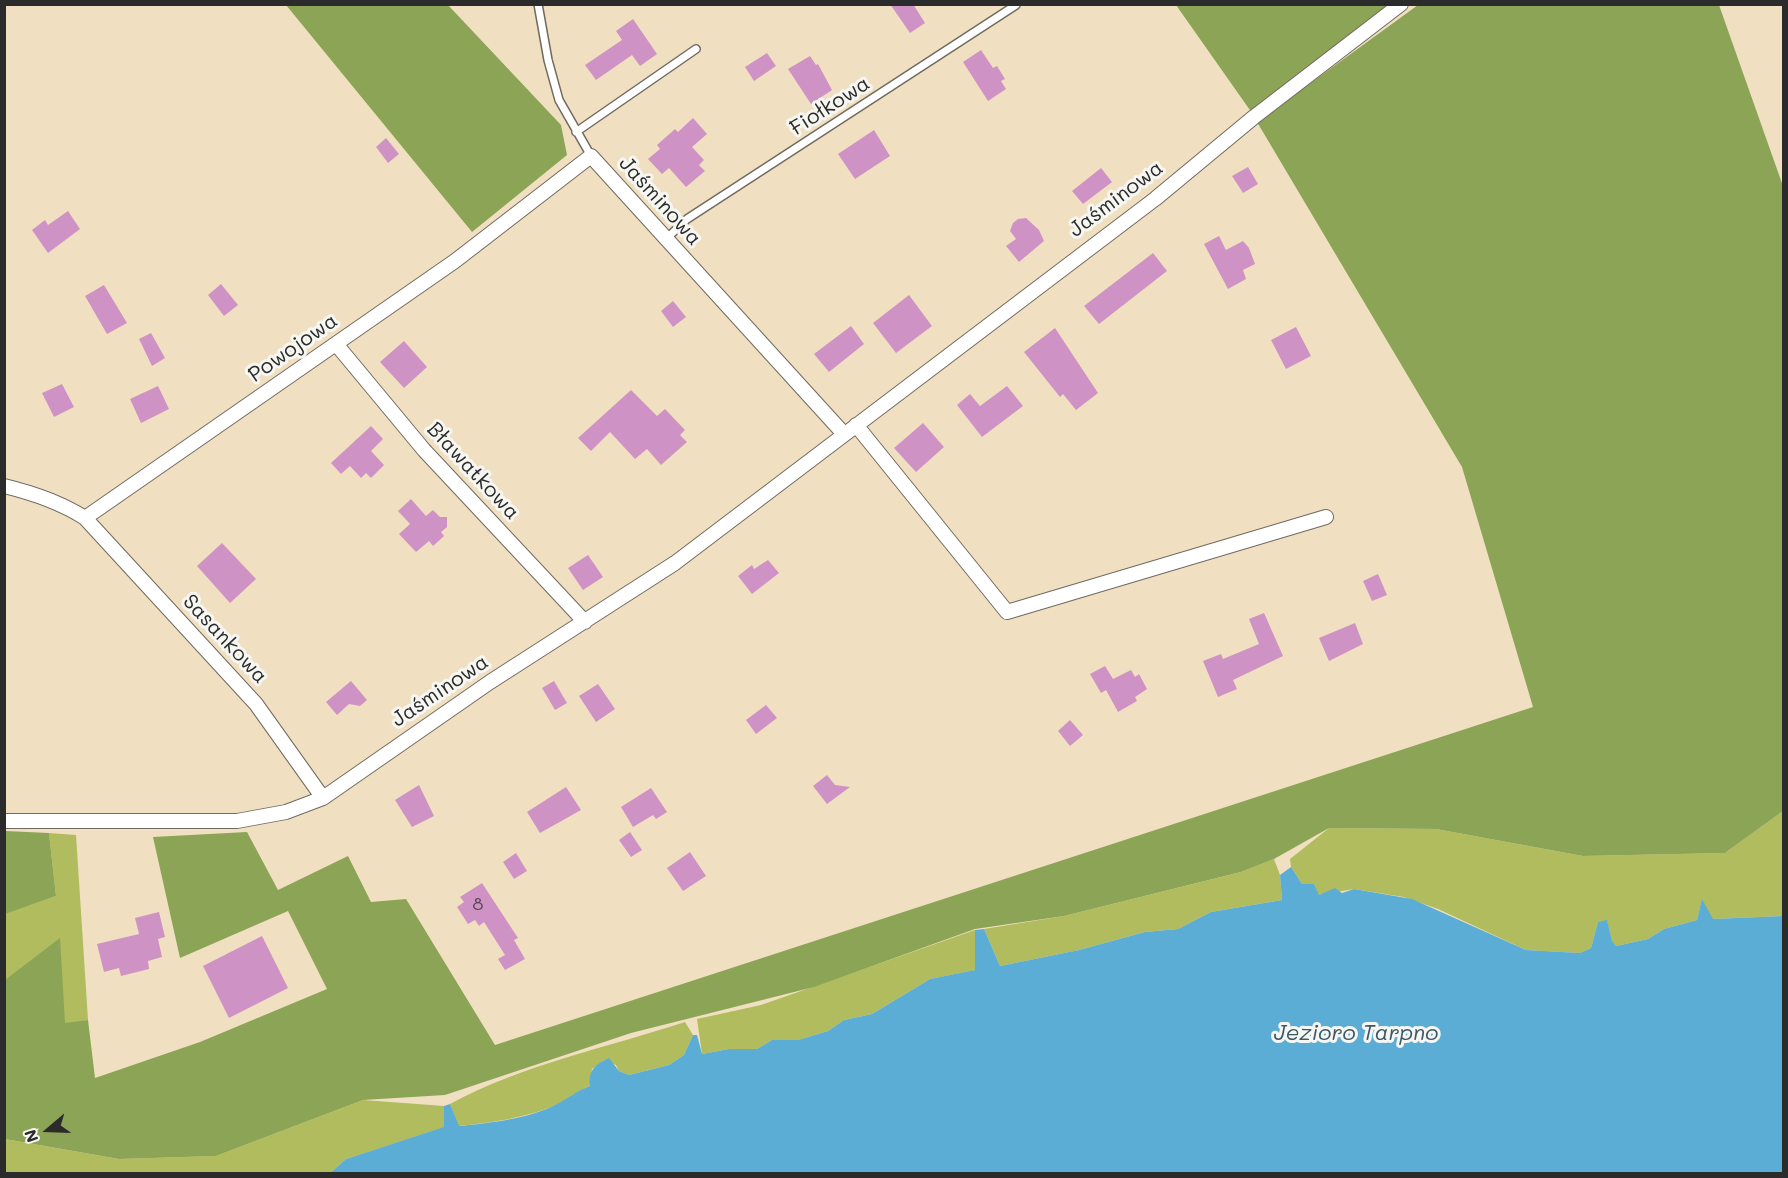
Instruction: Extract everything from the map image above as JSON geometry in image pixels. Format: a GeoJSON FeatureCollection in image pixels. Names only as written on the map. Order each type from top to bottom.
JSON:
{"type":"FeatureCollection","features":[{"type":"Feature","properties":{"kind":"street","name":"Jaśminowa"},"geometry":{"type":"LineString","coordinates":[[4,821],[237,821],[286,812],[323,798],[490,682],[675,563],[1155,199],[1254,117],[1401,4]]}},
{"type":"Feature","properties":{"kind":"street","name":"Jaśminowa"},"geometry":{"type":"LineString","coordinates":[[591,156],[665,240],[850,430],[1007,612],[1326,517]]}},
{"type":"Feature","properties":{"kind":"street","name":"Powojowa"},"geometry":{"type":"LineString","coordinates":[[85,518],[455,261],[591,156]]}},
{"type":"Feature","properties":{"kind":"street","name":"Bławatkowa"},"geometry":{"type":"LineString","coordinates":[[336,344],[424,450],[585,622]]}},
{"type":"Feature","properties":{"kind":"street"},"geometry":{"type":"LineString","coordinates":[[4,486],[48,499],[85,518]]}},
{"type":"Feature","properties":{"kind":"street","name":"Sasankowa"},"geometry":{"type":"LineString","coordinates":[[85,518],[256,704],[323,798]]}},
{"type":"Feature","properties":{"kind":"lane"},"geometry":{"type":"LineString","coordinates":[[538,4],[548,60],[559,100],[591,156]]}},
{"type":"Feature","properties":{"kind":"lane","name":"Fiołkowa"},"geometry":{"type":"LineString","coordinates":[[665,240],[687,219],[1016,5]]}},
{"type":"Feature","properties":{"kind":"lane"},"geometry":{"type":"LineString","coordinates":[[576,132],[696,49]]}},
{"type":"Feature","properties":{"kind":"green space"},"geometry":{"type":"Polygon","coordinates":[[[286,5],[448,5],[561,125],[567,155],[472,232],[286,5]]]}},
{"type":"Feature","properties":{"kind":"green space"},"geometry":{"type":"Polygon","coordinates":[[[1176,5],[1391,5],[1252,113],[1176,5]]]}},
{"type":"Feature","properties":{"kind":"green space"},"geometry":{"type":"Polygon","coordinates":[[[1418,5],[1719,5],[1784,189],[1783,811],[1725,853],[1583,856],[1436,829],[1329,828],[1274,859],[1241,872],[1064,916],[975,929],[814,987],[631,1033],[445,1095],[363,1100],[216,1156],[119,1159],[5,1139],[5,980],[60,938],[65,1023],[88,1020],[95,1078],[200,1042],[327,989],[288,911],[180,958],[153,837],[247,832],[278,890],[348,856],[371,902],[406,899],[495,1045],[1533,707],[1462,467],[1257,122],[1418,5]]]}},
{"type":"Feature","properties":{"kind":"green space"},"geometry":{"type":"Polygon","coordinates":[[[1783,811],[1783,916],[1712,919],[1702,900],[1697,920],[1664,929],[1648,939],[1616,946],[1612,942],[1607,921],[1598,922],[1591,948],[1580,953],[1526,950],[1438,909],[1404,897],[1354,889],[1318,895],[1314,884],[1302,884],[1291,867],[1290,859],[1329,828],[1436,829],[1583,856],[1725,853],[1783,811]]]}},
{"type":"Feature","properties":{"kind":"green space"},"geometry":{"type":"Polygon","coordinates":[[[5,831],[49,833],[56,896],[5,914],[5,831]]]}},
{"type":"Feature","properties":{"kind":"green space"},"geometry":{"type":"Polygon","coordinates":[[[49,833],[76,835],[88,1020],[65,1024],[7,979],[5,980],[4,914],[56,896],[49,833]]]}},
{"type":"Feature","properties":{"kind":"green space"},"geometry":{"type":"Polygon","coordinates":[[[1274,859],[1280,875],[1282,900],[1211,912],[1178,929],[1145,932],[1079,950],[1000,966],[984,929],[1064,916],[1241,872],[1274,859]]]}},
{"type":"Feature","properties":{"kind":"green space"},"geometry":{"type":"Polygon","coordinates":[[[975,930],[976,970],[930,979],[872,1014],[844,1020],[828,1031],[798,1040],[772,1040],[757,1049],[729,1049],[702,1054],[697,1019],[761,1005],[975,930]]]}},
{"type":"Feature","properties":{"kind":"green space"},"geometry":{"type":"Polygon","coordinates":[[[685,1022],[693,1035],[684,1055],[669,1065],[629,1075],[619,1071],[616,1065],[604,1060],[592,1069],[590,1086],[554,1106],[507,1119],[458,1126],[450,1104],[478,1090],[536,1067],[685,1022]]]}},
{"type":"Feature","properties":{"kind":"green space"},"geometry":{"type":"Polygon","coordinates":[[[363,1100],[444,1106],[445,1127],[346,1159],[330,1173],[5,1174],[5,1139],[119,1159],[216,1156],[363,1100]]]}},
{"type":"Feature","properties":{"kind":"water","name":"Jezioro Tarpno"},"geometry":{"type":"Polygon","coordinates":[[[1291,867],[1302,884],[1314,884],[1319,895],[1335,888],[1342,893],[1354,889],[1412,899],[1526,950],[1580,953],[1591,948],[1598,922],[1607,920],[1612,941],[1616,946],[1648,939],[1664,929],[1697,920],[1702,899],[1713,919],[1783,916],[1783,1173],[330,1173],[346,1159],[444,1127],[444,1106],[450,1104],[459,1126],[509,1120],[546,1109],[590,1086],[591,1072],[609,1058],[619,1071],[629,1075],[669,1065],[684,1055],[693,1035],[697,1035],[702,1054],[729,1049],[757,1049],[772,1040],[798,1040],[828,1031],[844,1020],[872,1014],[930,979],[975,970],[975,930],[984,929],[1000,966],[1079,950],[1145,932],[1178,929],[1211,912],[1282,900],[1280,875],[1291,867]]]}},
{"type":"Feature","properties":{"kind":"building"},"geometry":{"type":"Polygon","coordinates":[[[890,4],[913,4],[925,23],[910,33],[890,4]]]}},
{"type":"Feature","properties":{"kind":"building"},"geometry":{"type":"Polygon","coordinates":[[[633,19],[657,54],[640,66],[632,55],[596,80],[585,65],[622,40],[616,31],[633,19]]]}},
{"type":"Feature","properties":{"kind":"building"},"geometry":{"type":"Polygon","coordinates":[[[981,50],[993,68],[997,66],[1005,79],[1001,81],[1006,89],[988,101],[963,62],[981,50]]]}},
{"type":"Feature","properties":{"kind":"building"},"geometry":{"type":"Polygon","coordinates":[[[767,53],[776,66],[754,81],[745,67],[767,53]]]}},
{"type":"Feature","properties":{"kind":"building"},"geometry":{"type":"Polygon","coordinates":[[[810,56],[816,65],[818,64],[832,90],[811,104],[788,69],[810,56]]]}},
{"type":"Feature","properties":{"kind":"building"},"geometry":{"type":"Polygon","coordinates":[[[693,118],[707,134],[692,147],[704,160],[699,165],[705,171],[686,187],[669,168],[662,174],[648,159],[660,149],[657,145],[675,129],[678,132],[693,118]]]}},
{"type":"Feature","properties":{"kind":"building"},"geometry":{"type":"Polygon","coordinates":[[[874,130],[890,156],[855,179],[838,154],[874,130]]]}},
{"type":"Feature","properties":{"kind":"building"},"geometry":{"type":"Polygon","coordinates":[[[386,138],[399,154],[388,163],[376,147],[386,138]]]}},
{"type":"Feature","properties":{"kind":"building"},"geometry":{"type":"Polygon","coordinates":[[[1248,167],[1258,184],[1243,193],[1232,176],[1248,167]]]}},
{"type":"Feature","properties":{"kind":"building"},"geometry":{"type":"Polygon","coordinates":[[[1101,168],[1112,182],[1083,204],[1072,191],[1101,168]]]}},
{"type":"Feature","properties":{"kind":"building"},"geometry":{"type":"Polygon","coordinates":[[[68,211],[80,229],[48,253],[32,230],[45,220],[48,225],[68,211]]]}},
{"type":"Feature","properties":{"kind":"building"},"geometry":{"type":"Polygon","coordinates":[[[1026,218],[1039,230],[1044,241],[1019,262],[1006,246],[1016,239],[1010,231],[1013,223],[1018,219],[1026,218]]]}},
{"type":"Feature","properties":{"kind":"building"},"geometry":{"type":"Polygon","coordinates":[[[1219,236],[1226,250],[1243,241],[1249,248],[1255,264],[1243,270],[1246,279],[1228,289],[1204,244],[1219,236]]]}},
{"type":"Feature","properties":{"kind":"building"},"geometry":{"type":"Polygon","coordinates":[[[1153,253],[1167,271],[1099,324],[1084,306],[1153,253]]]}},
{"type":"Feature","properties":{"kind":"building"},"geometry":{"type":"Polygon","coordinates":[[[221,284],[238,305],[224,316],[208,295],[221,284]]]}},
{"type":"Feature","properties":{"kind":"building"},"geometry":{"type":"Polygon","coordinates":[[[104,285],[127,323],[107,334],[85,296],[104,285]]]}},
{"type":"Feature","properties":{"kind":"building"},"geometry":{"type":"Polygon","coordinates":[[[909,295],[932,326],[896,353],[873,323],[909,295]]]}},
{"type":"Feature","properties":{"kind":"building"},"geometry":{"type":"Polygon","coordinates":[[[673,301],[686,317],[673,327],[661,311],[673,301]]]}},
{"type":"Feature","properties":{"kind":"building"},"geometry":{"type":"Polygon","coordinates":[[[851,326],[864,344],[829,372],[814,354],[851,326]]]}},
{"type":"Feature","properties":{"kind":"building"},"geometry":{"type":"Polygon","coordinates":[[[1296,327],[1311,356],[1286,369],[1271,340],[1296,327]]]}},
{"type":"Feature","properties":{"kind":"building"},"geometry":{"type":"Polygon","coordinates":[[[1055,328],[1098,393],[1076,410],[1063,394],[1060,397],[1024,352],[1055,328]]]}},
{"type":"Feature","properties":{"kind":"building"},"geometry":{"type":"Polygon","coordinates":[[[151,333],[165,358],[152,366],[139,339],[151,333]]]}},
{"type":"Feature","properties":{"kind":"building"},"geometry":{"type":"Polygon","coordinates":[[[404,341],[427,367],[404,388],[380,362],[404,341]]]}},
{"type":"Feature","properties":{"kind":"building"},"geometry":{"type":"Polygon","coordinates":[[[62,384],[74,407],[54,417],[42,393],[62,384]]]}},
{"type":"Feature","properties":{"kind":"building"},"geometry":{"type":"Polygon","coordinates":[[[158,386],[169,409],[141,423],[130,399],[158,386]]]}},
{"type":"Feature","properties":{"kind":"building"},"geometry":{"type":"Polygon","coordinates":[[[1007,386],[1023,406],[982,437],[957,405],[970,394],[980,406],[1007,386]]]}},
{"type":"Feature","properties":{"kind":"building"},"geometry":{"type":"Polygon","coordinates":[[[631,390],[657,416],[665,409],[685,430],[680,435],[687,442],[661,465],[647,449],[635,459],[610,432],[591,451],[578,438],[631,390]]]}},
{"type":"Feature","properties":{"kind":"building"},"geometry":{"type":"Polygon","coordinates":[[[923,423],[944,447],[916,472],[894,448],[923,423]]]}},
{"type":"Feature","properties":{"kind":"building"},"geometry":{"type":"Polygon","coordinates":[[[371,426],[383,439],[371,451],[384,465],[371,478],[366,473],[361,478],[350,466],[341,474],[331,463],[371,426]]]}},
{"type":"Feature","properties":{"kind":"building"},"geometry":{"type":"Polygon","coordinates":[[[411,499],[426,516],[433,510],[440,517],[447,517],[447,527],[441,532],[444,536],[433,546],[429,541],[416,552],[399,534],[410,524],[398,511],[411,499]]]}},
{"type":"Feature","properties":{"kind":"building"},"geometry":{"type":"Polygon","coordinates":[[[222,543],[256,579],[230,603],[197,566],[222,543]]]}},
{"type":"Feature","properties":{"kind":"building"},"geometry":{"type":"Polygon","coordinates":[[[588,555],[603,577],[583,590],[568,568],[588,555]]]}},
{"type":"Feature","properties":{"kind":"building"},"geometry":{"type":"Polygon","coordinates":[[[768,560],[779,573],[752,594],[738,576],[752,565],[754,569],[768,560]]]}},
{"type":"Feature","properties":{"kind":"building"},"geometry":{"type":"Polygon","coordinates":[[[1378,574],[1387,595],[1372,601],[1363,581],[1378,574]]]}},
{"type":"Feature","properties":{"kind":"building"},"geometry":{"type":"Polygon","coordinates":[[[1264,613],[1283,656],[1233,680],[1237,689],[1218,697],[1203,661],[1221,654],[1223,659],[1259,644],[1249,619],[1264,613]]]}},
{"type":"Feature","properties":{"kind":"building"},"geometry":{"type":"Polygon","coordinates":[[[1355,623],[1363,644],[1329,661],[1319,638],[1355,623]]]}},
{"type":"Feature","properties":{"kind":"building"},"geometry":{"type":"Polygon","coordinates":[[[1105,666],[1113,679],[1131,670],[1135,677],[1139,674],[1147,689],[1135,697],[1137,701],[1118,712],[1106,690],[1101,693],[1090,674],[1105,666]]]}},
{"type":"Feature","properties":{"kind":"building"},"geometry":{"type":"Polygon","coordinates":[[[351,681],[367,700],[360,706],[349,704],[337,715],[326,702],[351,681]]]}},
{"type":"Feature","properties":{"kind":"building"},"geometry":{"type":"Polygon","coordinates":[[[554,681],[567,703],[555,710],[542,688],[554,681]]]}},
{"type":"Feature","properties":{"kind":"building"},"geometry":{"type":"Polygon","coordinates":[[[598,684],[615,709],[596,722],[579,696],[598,684]]]}},
{"type":"Feature","properties":{"kind":"building"},"geometry":{"type":"Polygon","coordinates":[[[766,705],[777,718],[756,734],[746,720],[766,705]]]}},
{"type":"Feature","properties":{"kind":"building"},"geometry":{"type":"Polygon","coordinates":[[[1070,720],[1083,735],[1070,746],[1058,731],[1070,720]]]}},
{"type":"Feature","properties":{"kind":"building"},"geometry":{"type":"Polygon","coordinates":[[[827,775],[835,785],[850,787],[827,804],[813,786],[827,775]]]}},
{"type":"Feature","properties":{"kind":"building"},"geometry":{"type":"Polygon","coordinates":[[[419,785],[434,816],[412,827],[395,800],[419,785]]]}},
{"type":"Feature","properties":{"kind":"building"},"geometry":{"type":"Polygon","coordinates":[[[566,787],[581,810],[540,833],[527,812],[566,787]]]}},
{"type":"Feature","properties":{"kind":"building"},"geometry":{"type":"Polygon","coordinates":[[[651,788],[667,812],[656,819],[653,815],[633,827],[621,807],[651,788]]]}},
{"type":"Feature","properties":{"kind":"building"},"geometry":{"type":"Polygon","coordinates":[[[630,832],[642,850],[631,857],[619,840],[630,832]]]}},
{"type":"Feature","properties":{"kind":"building"},"geometry":{"type":"Polygon","coordinates":[[[690,852],[706,876],[683,891],[667,868],[690,852]]]}},
{"type":"Feature","properties":{"kind":"building"},"geometry":{"type":"Polygon","coordinates":[[[516,853],[527,871],[514,879],[503,862],[516,853]]]}},
{"type":"Feature","properties":{"kind":"building"},"geometry":{"type":"Polygon","coordinates":[[[482,883],[518,938],[514,940],[525,959],[505,970],[498,959],[505,955],[484,922],[479,926],[475,920],[468,924],[457,907],[464,902],[460,897],[482,883]]]}},
{"type":"Feature","properties":{"kind":"building"},"geometry":{"type":"Polygon","coordinates":[[[159,912],[165,937],[158,939],[162,957],[148,961],[149,969],[121,976],[119,968],[104,972],[97,944],[139,934],[135,918],[159,912]]]}},
{"type":"Feature","properties":{"kind":"building"},"geometry":{"type":"Polygon","coordinates":[[[262,936],[288,988],[229,1018],[203,966],[262,936]]]}}]}
